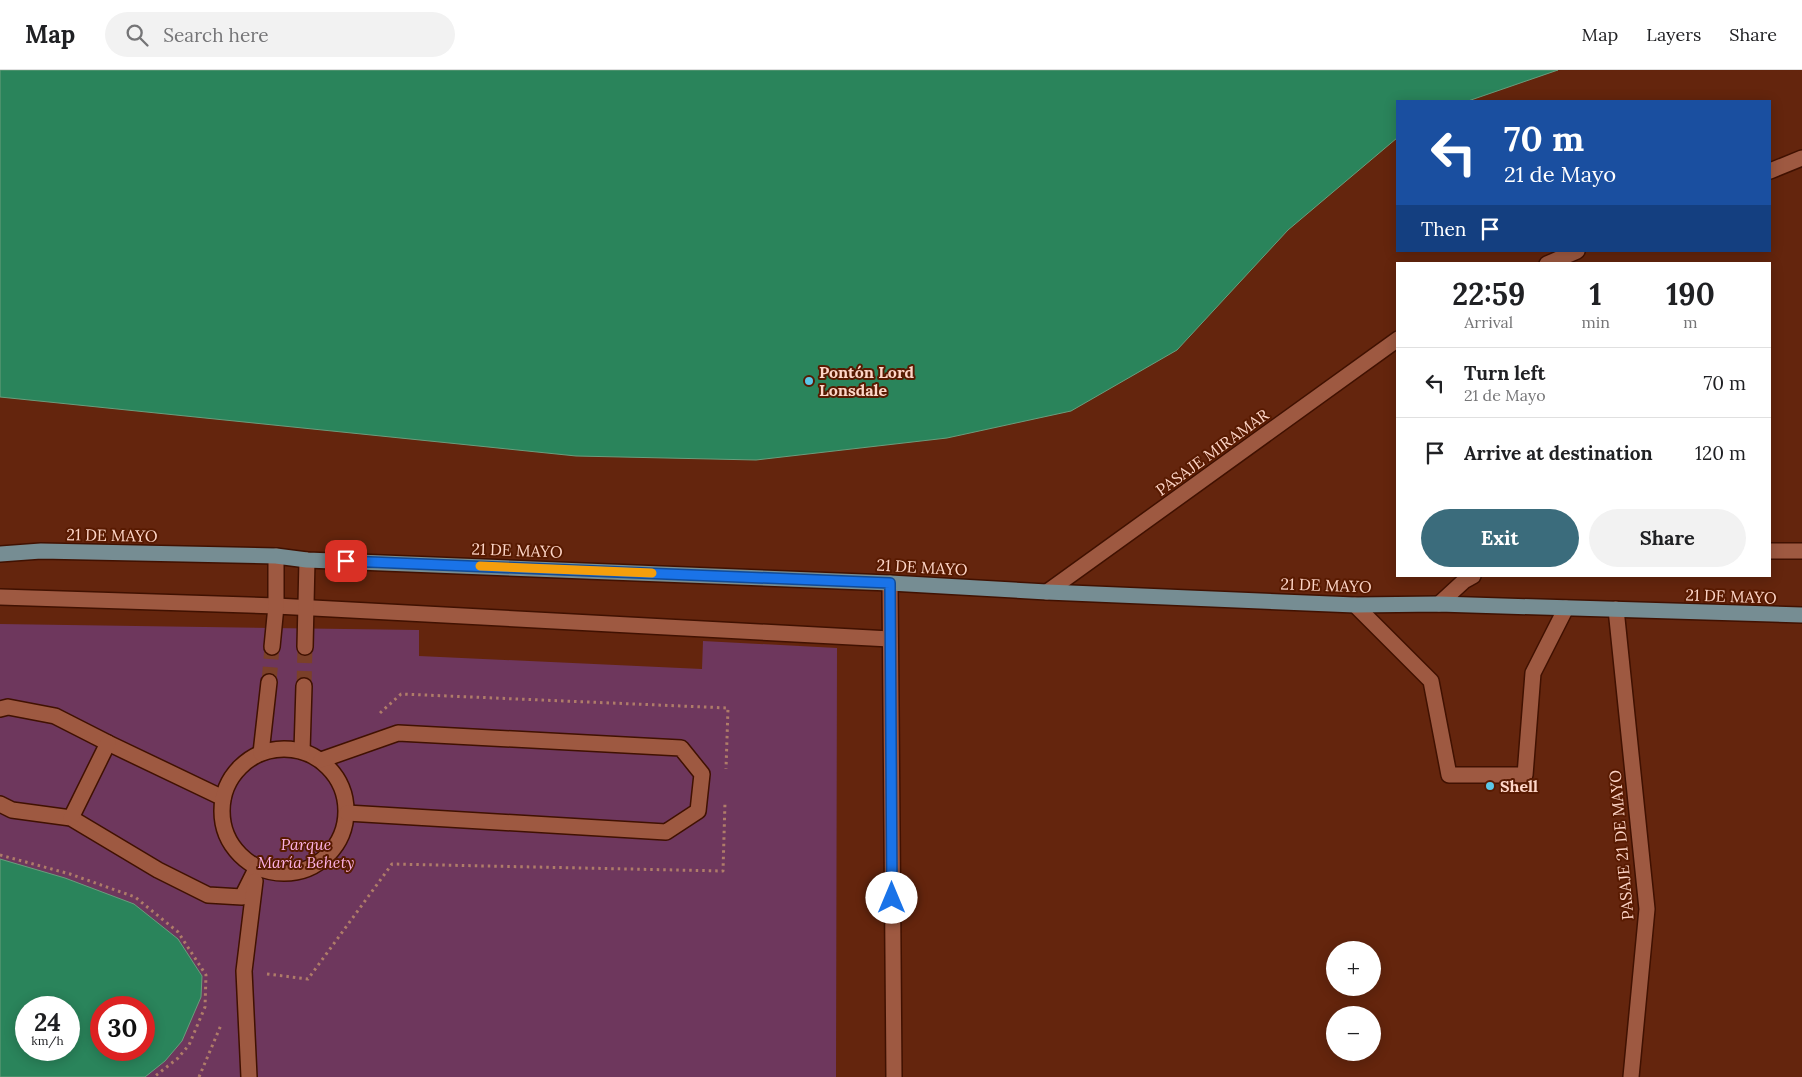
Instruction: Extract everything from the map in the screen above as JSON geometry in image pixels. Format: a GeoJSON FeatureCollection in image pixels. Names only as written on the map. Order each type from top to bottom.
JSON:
{"type":"FeatureCollection","features":[{"type":"Feature","properties":{"kind":"main road","name":"21 DE MAYO"},"geometry":{"type":"LineString","coordinates":[[0,542],[40,551]]}},
{"type":"Feature","properties":{"kind":"main road","name":"21 DE MAYO"},"geometry":{"type":"LineString","coordinates":[[0,554],[40,551],[276,556],[307,560],[890,583],[1047,592],[1355,605],[1439,604],[1802,615]]}},
{"type":"Feature","properties":{"kind":"street"},"geometry":{"type":"LineString","coordinates":[[1771,171],[1802,158]]}},
{"type":"Feature","properties":{"kind":"street"},"geometry":{"type":"LineString","coordinates":[[1552,262],[1575,252]]}},
{"type":"Feature","properties":{"kind":"street","name":"PASAJE MIRAMAR"},"geometry":{"type":"LineString","coordinates":[[1047,592],[1396,341]]}},
{"type":"Feature","properties":{"kind":"street"},"geometry":{"type":"LineString","coordinates":[[1771,550],[1802,551]]}},
{"type":"Feature","properties":{"kind":"street"},"geometry":{"type":"LineString","coordinates":[[272,647],[276,606],[276,556]]}},
{"type":"Feature","properties":{"kind":"street"},"geometry":{"type":"LineString","coordinates":[[305,646],[307,560]]}},
{"type":"Feature","properties":{"kind":"street"},"geometry":{"type":"LineString","coordinates":[[1439,604],[1464,581],[1471,577]]}},
{"type":"Feature","properties":{"kind":"street"},"geometry":{"type":"LineString","coordinates":[[890,583],[894,1077]]}},
{"type":"Feature","properties":{"kind":"street"},"geometry":{"type":"LineString","coordinates":[[0,597],[306,607],[890,639]]}},
{"type":"Feature","properties":{"kind":"street"},"geometry":{"type":"LineString","coordinates":[[1355,605],[1431,680],[1449,775],[1525,775],[1533,673],[1566,608]]}},
{"type":"Feature","properties":{"kind":"street","name":"PASAJE 21 DE MAYO"},"geometry":{"type":"LineString","coordinates":[[1616,609],[1647,910],[1631,1077]]}},
{"type":"Feature","properties":{"kind":"street"},"geometry":{"type":"LineString","coordinates":[[261,753],[268,682]]}},
{"type":"Feature","properties":{"kind":"street"},"geometry":{"type":"LineString","coordinates":[[302,751],[304,686]]}},
{"type":"Feature","properties":{"kind":"street"},"geometry":{"type":"LineString","coordinates":[[0,709],[8,707],[55,716],[223,798]]}},
{"type":"Feature","properties":{"kind":"street"},"geometry":{"type":"LineString","coordinates":[[320,760],[398,733],[681,748],[702,774],[698,811],[666,832],[347,814]]}},
{"type":"Feature","properties":{"kind":"street"},"geometry":{"type":"LineString","coordinates":[[71,818],[108,743]]}},
{"type":"Feature","properties":{"kind":"street"},"geometry":{"type":"LineString","coordinates":[[281,748],[302,751],[320,760],[335,775],[344,793],[347,814],[342,834],[332,852],[316,865],[297,872],[276,873],[257,867],[240,855],[228,838],[222,818],[223,798],[231,779],[244,763],[261,753],[281,748]]}},
{"type":"Feature","properties":{"kind":"street"},"geometry":{"type":"LineString","coordinates":[[0,804],[12,810],[71,818],[158,870],[208,895],[242,897],[257,867]]}},
{"type":"Feature","properties":{"kind":"street"},"geometry":{"type":"LineString","coordinates":[[249,1077],[244,970],[257,867]]}},
{"type":"Feature","properties":{"kind":"path"},"geometry":{"type":"LineString","coordinates":[[0,855],[70,874],[134,897],[178,932],[206,975],[205,1007],[189,1045],[178,1058],[154,1077]]}},
{"type":"Feature","properties":{"kind":"green space","name":"Parque María Behety"},"geometry":{"type":"Polygon","coordinates":[[[0,624],[419,630],[419,656],[702,669],[703,641],[837,648],[836,1077],[0,1077],[0,624]]]}},
{"type":"Feature","properties":{"kind":"shaded area"},"geometry":{"type":"Polygon","coordinates":[[[0,70],[1558,70],[1471,100],[1396,100],[1396,139],[1288,230],[1177,350],[1071,411],[947,438],[756,460],[576,456],[0,397],[0,70]]]}},
{"type":"Feature","properties":{"kind":"shaded area"},"geometry":{"type":"Polygon","coordinates":[[[0,859],[65,878],[134,904],[178,939],[202,976],[201,997],[182,1041],[165,1061],[145,1077],[0,1077],[0,859]]]}},
{"type":"Feature","properties":{"kind":"tunnel"},"geometry":{"type":"LineString","coordinates":[[269,682],[272,647]]}},
{"type":"Feature","properties":{"kind":"tunnel"},"geometry":{"type":"LineString","coordinates":[[304,686],[305,647]]}},
{"type":"Feature","properties":{"kind":"slow traffic"},"geometry":{"type":"LineString","coordinates":[[480,566],[652,573]]}},
{"type":"Feature","properties":{"kind":"place","name":"Pontón Lord Lonsdale"},"geometry":{"type":"Point","coordinates":[809,381]}},
{"type":"Feature","properties":{"kind":"place","name":"Shell"},"geometry":{"type":"Point","coordinates":[1490,786]}},
{"type":"Feature","properties":{"kind":"route"},"geometry":{"type":"LineString","coordinates":[[346,561],[890,583],[892,898]]}}]}
